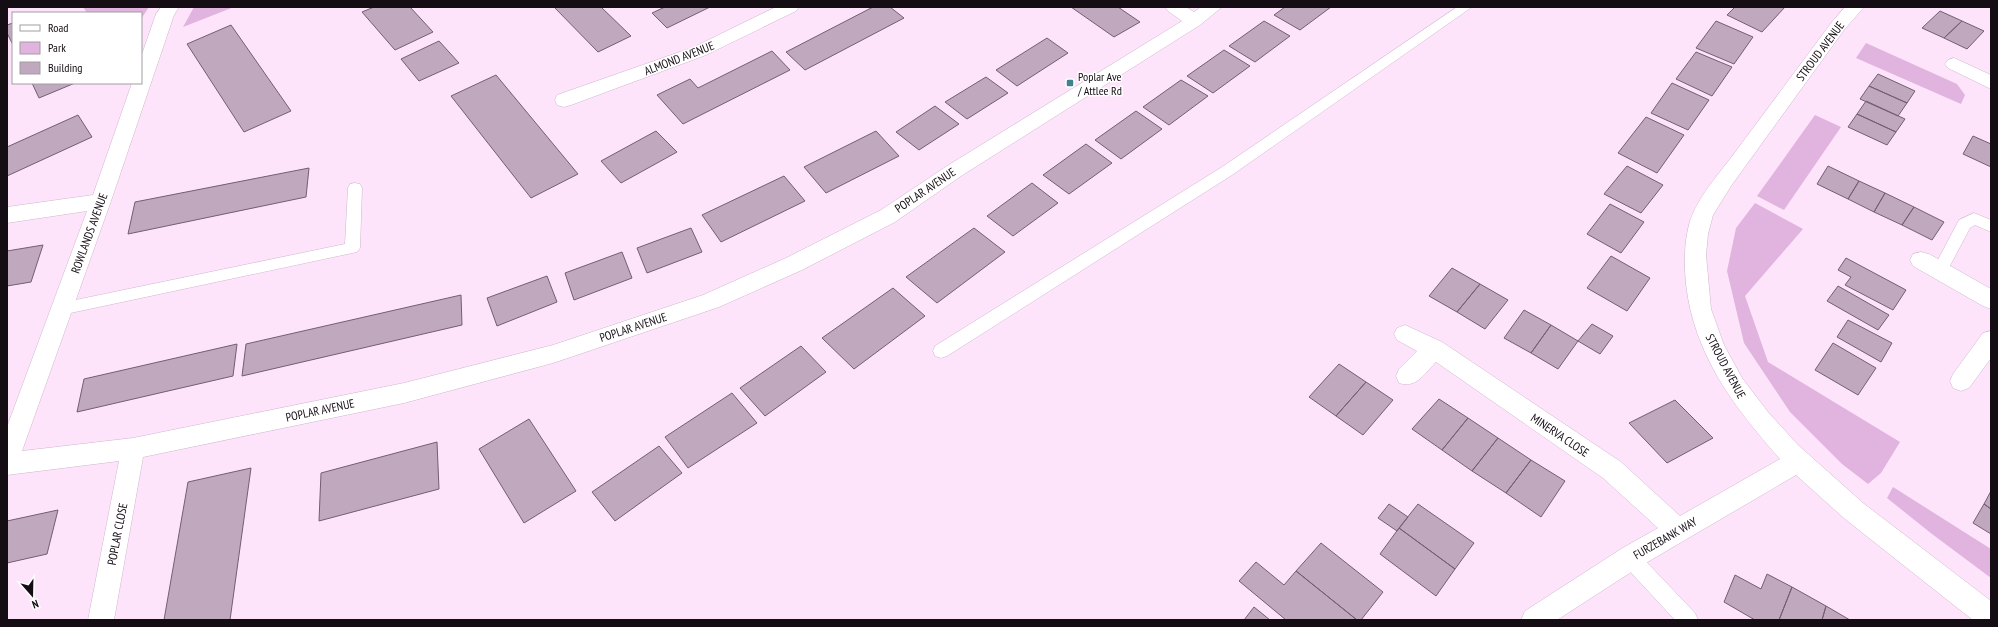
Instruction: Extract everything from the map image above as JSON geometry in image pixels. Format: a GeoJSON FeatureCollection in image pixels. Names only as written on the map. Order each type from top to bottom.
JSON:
{"type":"FeatureCollection","features":[{"type":"Feature","properties":{"kind":"street","name":"ROWLANDS AVENUE"},"geometry":{"type":"LineString","coordinates":[[142,81],[165,14],[170,7]]}},
{"type":"Feature","properties":{"kind":"street","name":"ALMOND AVENUE"},"geometry":{"type":"LineString","coordinates":[[564,100],[700,51],[790,7]]}},
{"type":"Feature","properties":{"kind":"street"},"geometry":{"type":"LineString","coordinates":[[1174,7],[1194,21]]}},
{"type":"Feature","properties":{"kind":"street","name":"POPLAR AVENUE"},"geometry":{"type":"LineString","coordinates":[[7,464],[134,449],[411,391],[553,354],[711,301],[794,264],[888,216],[954,170],[1194,21],[1213,7]]}},
{"type":"Feature","properties":{"kind":"street","name":"STROUD AVENUE"},"geometry":{"type":"LineString","coordinates":[[1855,7],[1838,26],[1723,184],[1703,215],[1696,244],[1695,280],[1699,306],[1712,345],[1744,401],[1766,428],[1798,461],[1865,520],[1991,617]]}},
{"type":"Feature","properties":{"kind":"street"},"geometry":{"type":"LineString","coordinates":[[1954,64],[1991,83]]}},
{"type":"Feature","properties":{"kind":"street","name":"ROWLANDS AVENUE"},"geometry":{"type":"LineString","coordinates":[[7,460],[101,201],[141,84]]}},
{"type":"Feature","properties":{"kind":"street"},"geometry":{"type":"LineString","coordinates":[[7,215],[101,201]]}},
{"type":"Feature","properties":{"kind":"street"},"geometry":{"type":"LineString","coordinates":[[1921,260],[1991,300]]}},
{"type":"Feature","properties":{"kind":"street","name":"MINERVA CLOSE"},"geometry":{"type":"LineString","coordinates":[[1405,334],[1434,350],[1612,470],[1678,530]]}},
{"type":"Feature","properties":{"kind":"street"},"geometry":{"type":"LineString","coordinates":[[1961,382],[1991,340]]}},
{"type":"Feature","properties":{"kind":"street"},"geometry":{"type":"LineString","coordinates":[[1407,376],[1434,350]]}},
{"type":"Feature","properties":{"kind":"street","name":"POPLAR CLOSE"},"geometry":{"type":"LineString","coordinates":[[101,620],[134,449]]}},
{"type":"Feature","properties":{"kind":"street","name":"FURZEBANK WAY"},"geometry":{"type":"LineString","coordinates":[[1534,620],[1630,558],[1798,461]]}},
{"type":"Feature","properties":{"kind":"lane"},"geometry":{"type":"LineString","coordinates":[[940,351],[1227,171],[1466,7]]}},
{"type":"Feature","properties":{"kind":"lane"},"geometry":{"type":"LineString","coordinates":[[61,308],[352,248],[355,188]]}},
{"type":"Feature","properties":{"kind":"lane"},"geometry":{"type":"LineString","coordinates":[[1940,271],[1964,224],[1974,219],[1991,226]]}},
{"type":"Feature","properties":{"kind":"lane"},"geometry":{"type":"LineString","coordinates":[[1630,558],[1688,620]]}},
{"type":"Feature","properties":{"kind":"green space"},"geometry":{"type":"Polygon","coordinates":[[[83,7],[149,7],[142,18],[142,12],[86,12],[83,7]]]}},
{"type":"Feature","properties":{"kind":"green space"},"geometry":{"type":"Polygon","coordinates":[[[194,7],[234,7],[183,27],[194,7]]]}},
{"type":"Feature","properties":{"kind":"green space"},"geometry":{"type":"Polygon","coordinates":[[[1866,43],[1957,84],[1965,95],[1961,104],[1856,58],[1866,43]]]}},
{"type":"Feature","properties":{"kind":"green space"},"geometry":{"type":"Polygon","coordinates":[[[1815,115],[1841,127],[1784,210],[1757,196],[1815,115]]]}},
{"type":"Feature","properties":{"kind":"green space"},"geometry":{"type":"Polygon","coordinates":[[[1755,203],[1803,229],[1745,296],[1768,362],[1900,442],[1881,473],[1868,484],[1842,464],[1790,412],[1744,343],[1727,271],[1736,228],[1755,203]]]}},
{"type":"Feature","properties":{"kind":"green space"},"geometry":{"type":"Polygon","coordinates":[[[1893,487],[1991,549],[1991,578],[1887,498],[1893,487]]]}},
{"type":"Feature","properties":{"kind":"building"},"geometry":{"type":"Polygon","coordinates":[[[374,7],[410,7],[433,32],[395,50],[362,12],[374,7]]]}},
{"type":"Feature","properties":{"kind":"building"},"geometry":{"type":"Polygon","coordinates":[[[554,7],[601,7],[631,36],[598,52],[554,7]]]}},
{"type":"Feature","properties":{"kind":"building"},"geometry":{"type":"Polygon","coordinates":[[[665,7],[710,7],[667,28],[652,13],[665,7]]]}},
{"type":"Feature","properties":{"kind":"building"},"geometry":{"type":"Polygon","coordinates":[[[873,7],[890,7],[904,18],[805,70],[786,52],[873,7]]]}},
{"type":"Feature","properties":{"kind":"building"},"geometry":{"type":"Polygon","coordinates":[[[1071,7],[1118,7],[1140,22],[1114,37],[1071,7]]]}},
{"type":"Feature","properties":{"kind":"building"},"geometry":{"type":"Polygon","coordinates":[[[1285,7],[1331,7],[1300,30],[1274,15],[1285,7]]]}},
{"type":"Feature","properties":{"kind":"building"},"geometry":{"type":"Polygon","coordinates":[[[1735,7],[1785,7],[1762,32],[1727,15],[1735,7]]]}},
{"type":"Feature","properties":{"kind":"building"},"geometry":{"type":"Polygon","coordinates":[[[1940,11],[1962,21],[1944,38],[1922,28],[1940,11]]]}},
{"type":"Feature","properties":{"kind":"building"},"geometry":{"type":"Polygon","coordinates":[[[1264,21],[1290,36],[1255,62],[1229,46],[1264,21]]]}},
{"type":"Feature","properties":{"kind":"building"},"geometry":{"type":"Polygon","coordinates":[[[1716,21],[1753,37],[1734,64],[1696,48],[1716,21]]]}},
{"type":"Feature","properties":{"kind":"building"},"geometry":{"type":"Polygon","coordinates":[[[1962,21],[1984,31],[1967,49],[1944,38],[1962,21]]]}},
{"type":"Feature","properties":{"kind":"building"},"geometry":{"type":"Polygon","coordinates":[[[12,23],[12,43],[7,33],[7,25],[12,23]]]}},
{"type":"Feature","properties":{"kind":"building"},"geometry":{"type":"Polygon","coordinates":[[[231,25],[291,111],[244,132],[187,44],[231,25]]]}},
{"type":"Feature","properties":{"kind":"building"},"geometry":{"type":"Polygon","coordinates":[[[1047,38],[1068,53],[1017,86],[996,70],[1047,38]]]}},
{"type":"Feature","properties":{"kind":"building"},"geometry":{"type":"Polygon","coordinates":[[[439,41],[459,63],[419,81],[401,59],[439,41]]]}},
{"type":"Feature","properties":{"kind":"building"},"geometry":{"type":"Polygon","coordinates":[[[1224,50],[1250,66],[1213,93],[1187,76],[1224,50]]]}},
{"type":"Feature","properties":{"kind":"building"},"geometry":{"type":"Polygon","coordinates":[[[772,51],[790,70],[683,124],[657,95],[690,79],[698,88],[772,51]]]}},
{"type":"Feature","properties":{"kind":"building"},"geometry":{"type":"Polygon","coordinates":[[[1696,52],[1732,67],[1712,96],[1676,79],[1696,52]]]}},
{"type":"Feature","properties":{"kind":"building"},"geometry":{"type":"Polygon","coordinates":[[[1878,74],[1915,91],[1907,103],[1869,86],[1878,74]]]}},
{"type":"Feature","properties":{"kind":"building"},"geometry":{"type":"Polygon","coordinates":[[[496,75],[578,174],[531,198],[451,96],[496,75]]]}},
{"type":"Feature","properties":{"kind":"building"},"geometry":{"type":"Polygon","coordinates":[[[986,77],[1008,93],[967,119],[945,102],[986,77]]]}},
{"type":"Feature","properties":{"kind":"building"},"geometry":{"type":"Polygon","coordinates":[[[1181,80],[1208,96],[1169,125],[1143,107],[1181,80]]]}},
{"type":"Feature","properties":{"kind":"building"},"geometry":{"type":"Polygon","coordinates":[[[1672,83],[1709,100],[1688,130],[1651,113],[1672,83]]]}},
{"type":"Feature","properties":{"kind":"building"},"geometry":{"type":"Polygon","coordinates":[[[32,84],[73,84],[39,98],[32,84]]]}},
{"type":"Feature","properties":{"kind":"building"},"geometry":{"type":"Polygon","coordinates":[[[1869,86],[1907,103],[1898,116],[1860,99],[1869,86]]]}},
{"type":"Feature","properties":{"kind":"building"},"geometry":{"type":"Polygon","coordinates":[[[1866,101],[1905,119],[1896,132],[1857,114],[1866,101]]]}},
{"type":"Feature","properties":{"kind":"building"},"geometry":{"type":"Polygon","coordinates":[[[935,106],[959,124],[919,150],[896,132],[935,106]]]}},
{"type":"Feature","properties":{"kind":"building"},"geometry":{"type":"Polygon","coordinates":[[[1136,111],[1162,129],[1121,159],[1095,140],[1136,111]]]}},
{"type":"Feature","properties":{"kind":"building"},"geometry":{"type":"Polygon","coordinates":[[[1857,114],[1896,132],[1887,145],[1848,127],[1857,114]]]}},
{"type":"Feature","properties":{"kind":"building"},"geometry":{"type":"Polygon","coordinates":[[[78,115],[92,137],[7,176],[7,147],[78,115]]]}},
{"type":"Feature","properties":{"kind":"building"},"geometry":{"type":"Polygon","coordinates":[[[1646,117],[1684,135],[1657,173],[1618,153],[1646,117]]]}},
{"type":"Feature","properties":{"kind":"building"},"geometry":{"type":"Polygon","coordinates":[[[656,131],[677,152],[621,183],[601,161],[656,131]]]}},
{"type":"Feature","properties":{"kind":"building"},"geometry":{"type":"Polygon","coordinates":[[[876,131],[899,156],[826,193],[804,167],[876,131]]]}},
{"type":"Feature","properties":{"kind":"building"},"geometry":{"type":"Polygon","coordinates":[[[1973,136],[1991,144],[1991,167],[1963,154],[1973,136]]]}},
{"type":"Feature","properties":{"kind":"building"},"geometry":{"type":"Polygon","coordinates":[[[1086,144],[1112,163],[1069,194],[1043,175],[1086,144]]]}},
{"type":"Feature","properties":{"kind":"building"},"geometry":{"type":"Polygon","coordinates":[[[1627,166],[1663,185],[1641,213],[1604,194],[1627,166]]]}},
{"type":"Feature","properties":{"kind":"building"},"geometry":{"type":"Polygon","coordinates":[[[1828,166],[1859,181],[1848,199],[1817,184],[1828,166]]]}},
{"type":"Feature","properties":{"kind":"building"},"geometry":{"type":"Polygon","coordinates":[[[309,168],[306,197],[128,234],[135,202],[309,168]]]}},
{"type":"Feature","properties":{"kind":"building"},"geometry":{"type":"Polygon","coordinates":[[[784,176],[805,201],[721,242],[702,215],[784,176]]]}},
{"type":"Feature","properties":{"kind":"building"},"geometry":{"type":"Polygon","coordinates":[[[1859,181],[1885,193],[1874,212],[1848,199],[1859,181]]]}},
{"type":"Feature","properties":{"kind":"building"},"geometry":{"type":"Polygon","coordinates":[[[1032,183],[1058,203],[1013,236],[987,216],[1032,183]]]}},
{"type":"Feature","properties":{"kind":"building"},"geometry":{"type":"Polygon","coordinates":[[[1885,193],[1914,207],[1902,225],[1874,212],[1885,193]]]}},
{"type":"Feature","properties":{"kind":"building"},"geometry":{"type":"Polygon","coordinates":[[[1610,204],[1644,222],[1621,253],[1587,234],[1610,204]]]}},
{"type":"Feature","properties":{"kind":"building"},"geometry":{"type":"Polygon","coordinates":[[[1914,207],[1944,222],[1932,240],[1902,225],[1914,207]]]}},
{"type":"Feature","properties":{"kind":"building"},"geometry":{"type":"Polygon","coordinates":[[[691,228],[702,252],[647,273],[637,248],[691,228]]]}},
{"type":"Feature","properties":{"kind":"building"},"geometry":{"type":"Polygon","coordinates":[[[974,228],[1005,252],[937,303],[906,277],[974,228]]]}},
{"type":"Feature","properties":{"kind":"building"},"geometry":{"type":"Polygon","coordinates":[[[43,245],[31,282],[7,286],[7,251],[43,245]]]}},
{"type":"Feature","properties":{"kind":"building"},"geometry":{"type":"Polygon","coordinates":[[[622,252],[632,278],[574,300],[565,273],[622,252]]]}},
{"type":"Feature","properties":{"kind":"building"},"geometry":{"type":"Polygon","coordinates":[[[1611,256],[1650,278],[1627,311],[1587,288],[1611,256]]]}},
{"type":"Feature","properties":{"kind":"building"},"geometry":{"type":"Polygon","coordinates":[[[1846,258],[1906,290],[1893,310],[1845,285],[1851,277],[1838,270],[1846,258]]]}},
{"type":"Feature","properties":{"kind":"building"},"geometry":{"type":"Polygon","coordinates":[[[1452,268],[1480,284],[1457,312],[1429,296],[1452,268]]]}},
{"type":"Feature","properties":{"kind":"building"},"geometry":{"type":"Polygon","coordinates":[[[547,276],[557,302],[497,326],[487,298],[547,276]]]}},
{"type":"Feature","properties":{"kind":"building"},"geometry":{"type":"Polygon","coordinates":[[[1480,284],[1508,300],[1485,329],[1457,312],[1480,284]]]}},
{"type":"Feature","properties":{"kind":"building"},"geometry":{"type":"Polygon","coordinates":[[[1838,286],[1889,315],[1878,330],[1827,301],[1838,286]]]}},
{"type":"Feature","properties":{"kind":"building"},"geometry":{"type":"Polygon","coordinates":[[[893,288],[925,316],[854,369],[822,338],[893,288]]]}},
{"type":"Feature","properties":{"kind":"building"},"geometry":{"type":"Polygon","coordinates":[[[461,295],[462,325],[242,376],[246,344],[461,295]]]}},
{"type":"Feature","properties":{"kind":"building"},"geometry":{"type":"Polygon","coordinates":[[[1524,310],[1551,325],[1531,353],[1504,338],[1524,310]]]}},
{"type":"Feature","properties":{"kind":"building"},"geometry":{"type":"Polygon","coordinates":[[[1848,320],[1892,343],[1881,362],[1837,337],[1848,320]]]}},
{"type":"Feature","properties":{"kind":"building"},"geometry":{"type":"Polygon","coordinates":[[[1592,324],[1613,336],[1600,354],[1578,341],[1592,324]]]}},
{"type":"Feature","properties":{"kind":"building"},"geometry":{"type":"Polygon","coordinates":[[[1551,325],[1578,341],[1558,369],[1531,353],[1551,325]]]}},
{"type":"Feature","properties":{"kind":"building"},"geometry":{"type":"Polygon","coordinates":[[[1833,343],[1876,368],[1858,395],[1815,370],[1833,343]]]}},
{"type":"Feature","properties":{"kind":"building"},"geometry":{"type":"Polygon","coordinates":[[[237,344],[233,376],[77,412],[84,379],[237,344]]]}},
{"type":"Feature","properties":{"kind":"building"},"geometry":{"type":"Polygon","coordinates":[[[801,346],[826,372],[765,416],[740,388],[801,346]]]}},
{"type":"Feature","properties":{"kind":"building"},"geometry":{"type":"Polygon","coordinates":[[[1339,364],[1366,382],[1336,416],[1309,397],[1339,364]]]}},
{"type":"Feature","properties":{"kind":"building"},"geometry":{"type":"Polygon","coordinates":[[[1366,382],[1393,400],[1363,435],[1336,416],[1366,382]]]}},
{"type":"Feature","properties":{"kind":"building"},"geometry":{"type":"Polygon","coordinates":[[[732,393],[757,423],[688,468],[665,437],[732,393]]]}},
{"type":"Feature","properties":{"kind":"building"},"geometry":{"type":"Polygon","coordinates":[[[1439,399],[1468,418],[1442,450],[1412,429],[1439,399]]]}},
{"type":"Feature","properties":{"kind":"building"},"geometry":{"type":"Polygon","coordinates":[[[1675,400],[1713,438],[1667,463],[1629,423],[1675,400]]]}},
{"type":"Feature","properties":{"kind":"building"},"geometry":{"type":"Polygon","coordinates":[[[1468,418],[1498,438],[1472,471],[1442,450],[1468,418]]]}},
{"type":"Feature","properties":{"kind":"building"},"geometry":{"type":"Polygon","coordinates":[[[529,419],[576,491],[524,523],[479,449],[529,419]]]}},
{"type":"Feature","properties":{"kind":"building"},"geometry":{"type":"Polygon","coordinates":[[[1498,438],[1531,460],[1506,493],[1472,471],[1498,438]]]}},
{"type":"Feature","properties":{"kind":"building"},"geometry":{"type":"Polygon","coordinates":[[[437,442],[439,489],[319,521],[321,473],[437,442]]]}},
{"type":"Feature","properties":{"kind":"building"},"geometry":{"type":"Polygon","coordinates":[[[659,446],[682,473],[615,521],[592,492],[659,446]]]}},
{"type":"Feature","properties":{"kind":"building"},"geometry":{"type":"Polygon","coordinates":[[[1531,460],[1565,481],[1541,517],[1506,493],[1531,460]]]}},
{"type":"Feature","properties":{"kind":"building"},"geometry":{"type":"Polygon","coordinates":[[[251,468],[230,620],[164,620],[188,482],[251,468]]]}},
{"type":"Feature","properties":{"kind":"building"},"geometry":{"type":"Polygon","coordinates":[[[1991,491],[1991,509],[1984,504],[1991,491]]]}},
{"type":"Feature","properties":{"kind":"building"},"geometry":{"type":"Polygon","coordinates":[[[1389,504],[1408,517],[1397,531],[1378,518],[1389,504]]]}},
{"type":"Feature","properties":{"kind":"building"},"geometry":{"type":"Polygon","coordinates":[[[1418,504],[1474,543],[1455,569],[1399,528],[1418,504]]]}},
{"type":"Feature","properties":{"kind":"building"},"geometry":{"type":"Polygon","coordinates":[[[1984,504],[1991,509],[1991,534],[1973,523],[1984,504]]]}},
{"type":"Feature","properties":{"kind":"building"},"geometry":{"type":"Polygon","coordinates":[[[58,510],[47,554],[7,563],[7,521],[58,510]]]}},
{"type":"Feature","properties":{"kind":"building"},"geometry":{"type":"Polygon","coordinates":[[[1399,528],[1455,569],[1436,596],[1380,554],[1399,528]]]}},
{"type":"Feature","properties":{"kind":"building"},"geometry":{"type":"Polygon","coordinates":[[[1321,543],[1383,592],[1361,620],[1357,620],[1296,571],[1321,543]]]}},
{"type":"Feature","properties":{"kind":"building"},"geometry":{"type":"Polygon","coordinates":[[[1256,562],[1284,585],[1296,571],[1357,620],[1286,620],[1239,581],[1256,562]]]}},
{"type":"Feature","properties":{"kind":"building"},"geometry":{"type":"Polygon","coordinates":[[[1767,574],[1792,587],[1779,620],[1755,620],[1724,602],[1735,575],[1761,589],[1767,574]]]}},
{"type":"Feature","properties":{"kind":"building"},"geometry":{"type":"Polygon","coordinates":[[[1792,587],[1826,606],[1822,620],[1779,620],[1792,587]]]}},
{"type":"Feature","properties":{"kind":"building"},"geometry":{"type":"Polygon","coordinates":[[[1826,606],[1850,620],[1822,620],[1826,606]]]}},
{"type":"Feature","properties":{"kind":"building"},"geometry":{"type":"Polygon","coordinates":[[[1254,607],[1270,620],[1244,620],[1254,607]]]}},
{"type":"Feature","properties":{"kind":"place","name":"Poplar Ave / Attlee Rd"},"geometry":{"type":"Point","coordinates":[1070,83]}}]}
